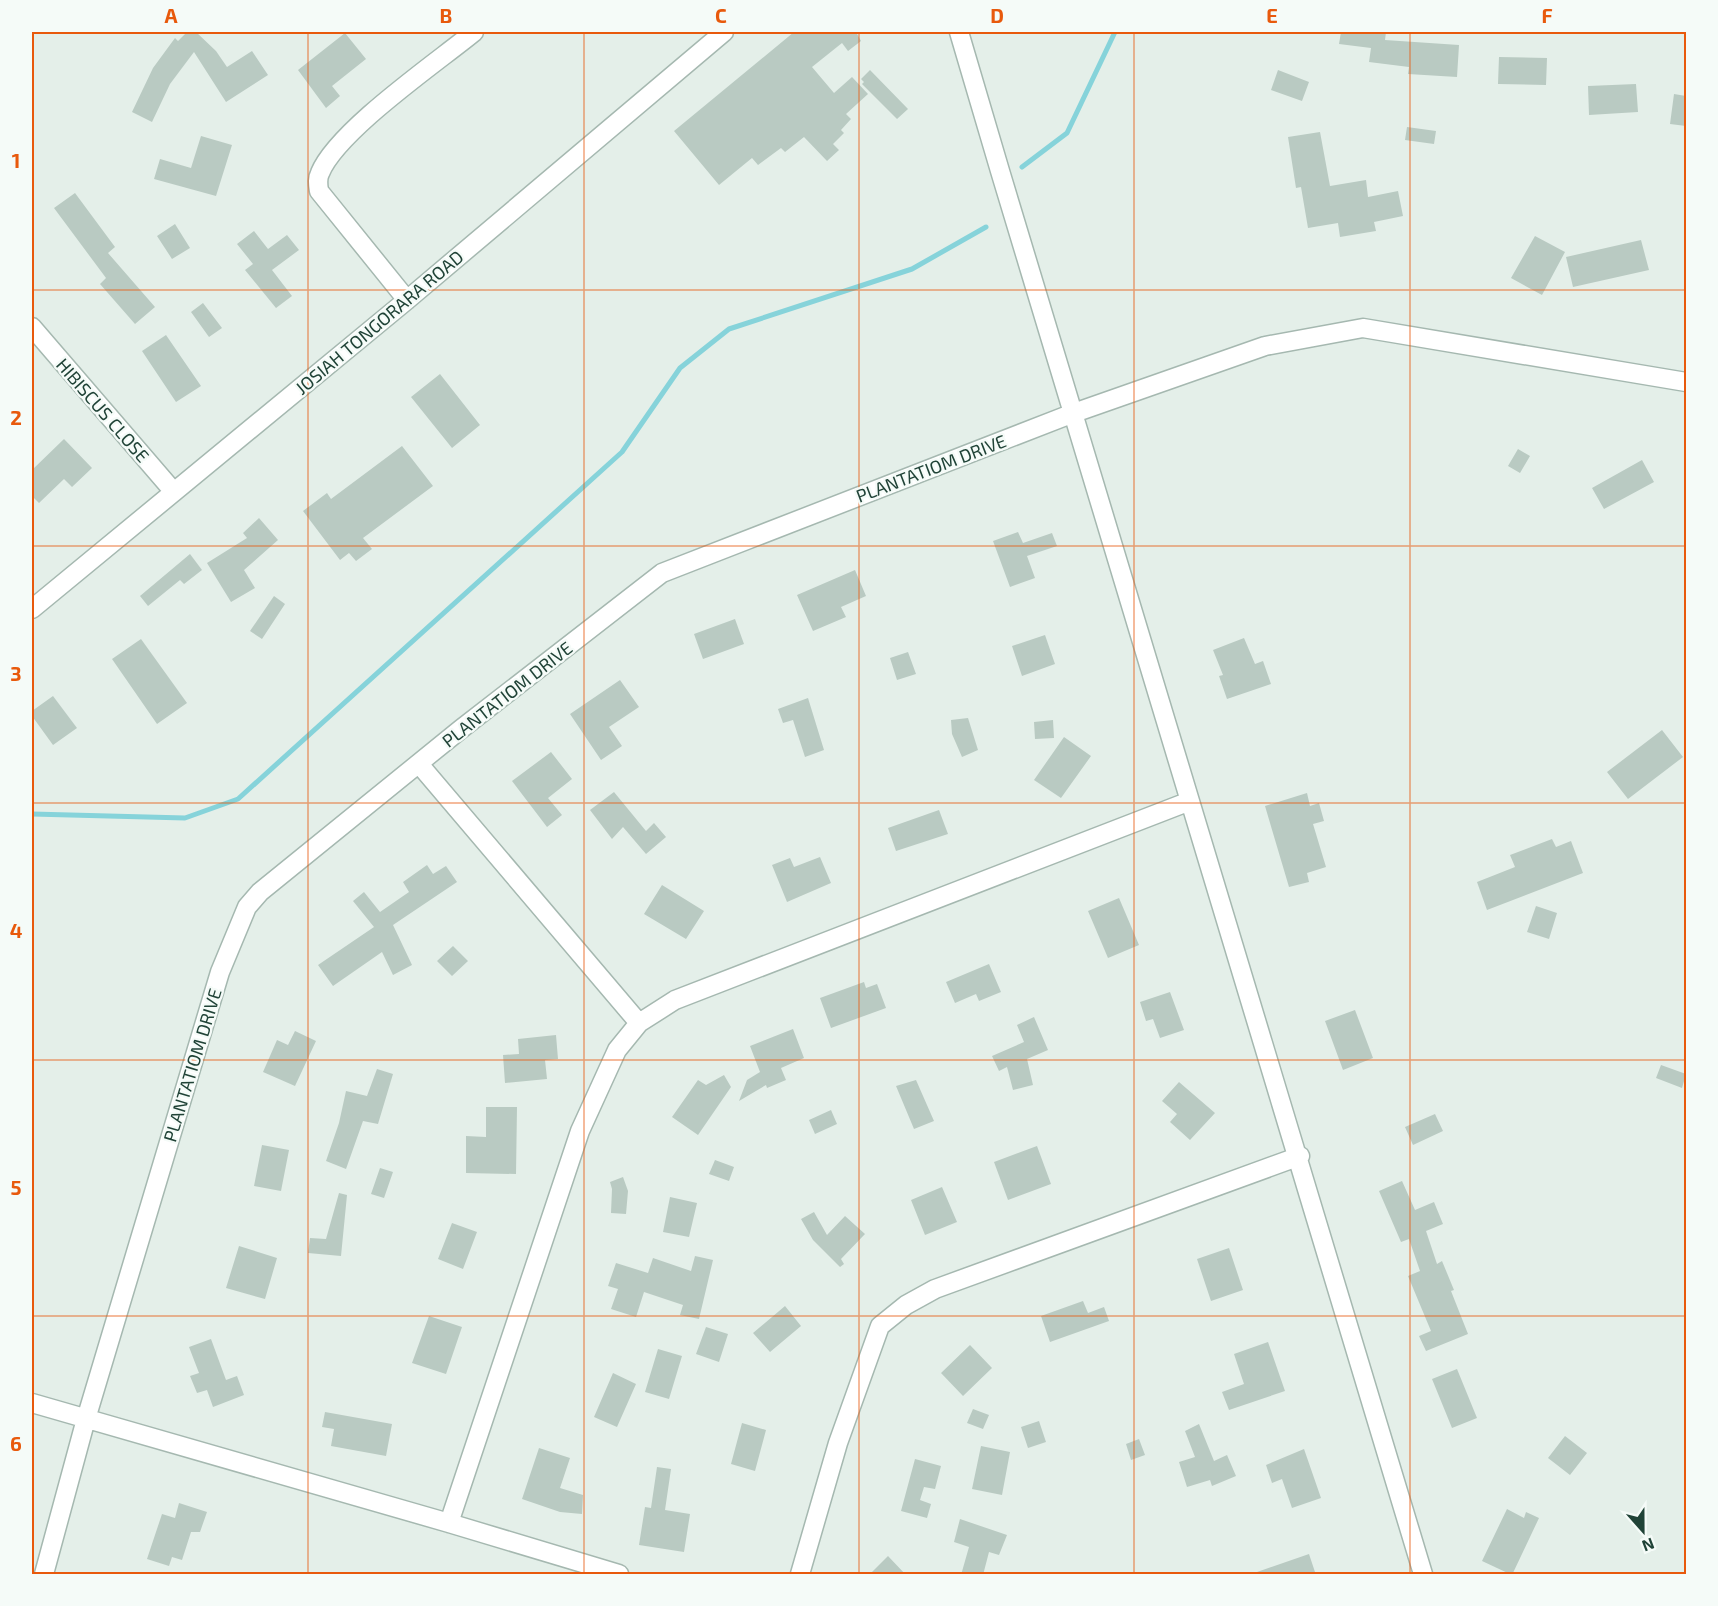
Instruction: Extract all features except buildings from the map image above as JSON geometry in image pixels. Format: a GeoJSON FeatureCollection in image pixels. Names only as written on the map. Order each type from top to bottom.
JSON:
{"type":"FeatureCollection","features":[{"type":"Feature","properties":{"kind":"street"},"geometry":{"type":"LineString","coordinates":[[407,300],[320,191],[317,181],[320,172],[346,136],[474,32]]}},
{"type":"Feature","properties":{"kind":"street","name":"JOSIAH TONGORARA ROAD"},"geometry":{"type":"LineString","coordinates":[[32,609],[407,300],[724,32]]}},
{"type":"Feature","properties":{"kind":"street"},"geometry":{"type":"LineString","coordinates":[[959,32],[1071,414],[1300,1156],[1423,1575]]}},
{"type":"Feature","properties":{"kind":"street","name":"HIBISCUS CLOSE"},"geometry":{"type":"LineString","coordinates":[[32,327],[174,492]]}},
{"type":"Feature","properties":{"kind":"street","name":"PLANTATIOM DRIVE"},"geometry":{"type":"LineString","coordinates":[[44,1575],[86,1419],[219,972],[248,907],[260,892],[418,764],[662,573],[1071,414],[1264,346],[1363,328],[1686,382]]}},
{"type":"Feature","properties":{"kind":"street"},"geometry":{"type":"LineString","coordinates":[[418,764],[639,1023]]}},
{"type":"Feature","properties":{"kind":"street"},"geometry":{"type":"LineString","coordinates":[[449,1522],[580,1131],[617,1050],[639,1023],[675,1000],[1190,801]]}},
{"type":"Feature","properties":{"kind":"street"},"geometry":{"type":"LineString","coordinates":[[800,1575],[838,1443],[880,1326],[906,1305],[935,1289],[1300,1156]]}},
{"type":"Feature","properties":{"kind":"street"},"geometry":{"type":"LineString","coordinates":[[32,1403],[449,1522],[619,1575]]}},
{"type":"Feature","properties":{"kind":"waterway"},"geometry":{"type":"LineString","coordinates":[[1022,167],[1067,133],[1115,32]]}},
{"type":"Feature","properties":{"kind":"waterway"},"geometry":{"type":"LineString","coordinates":[[32,814],[185,818],[238,799],[622,452],[680,368],[729,329],[912,269],[986,227]]}}]}
